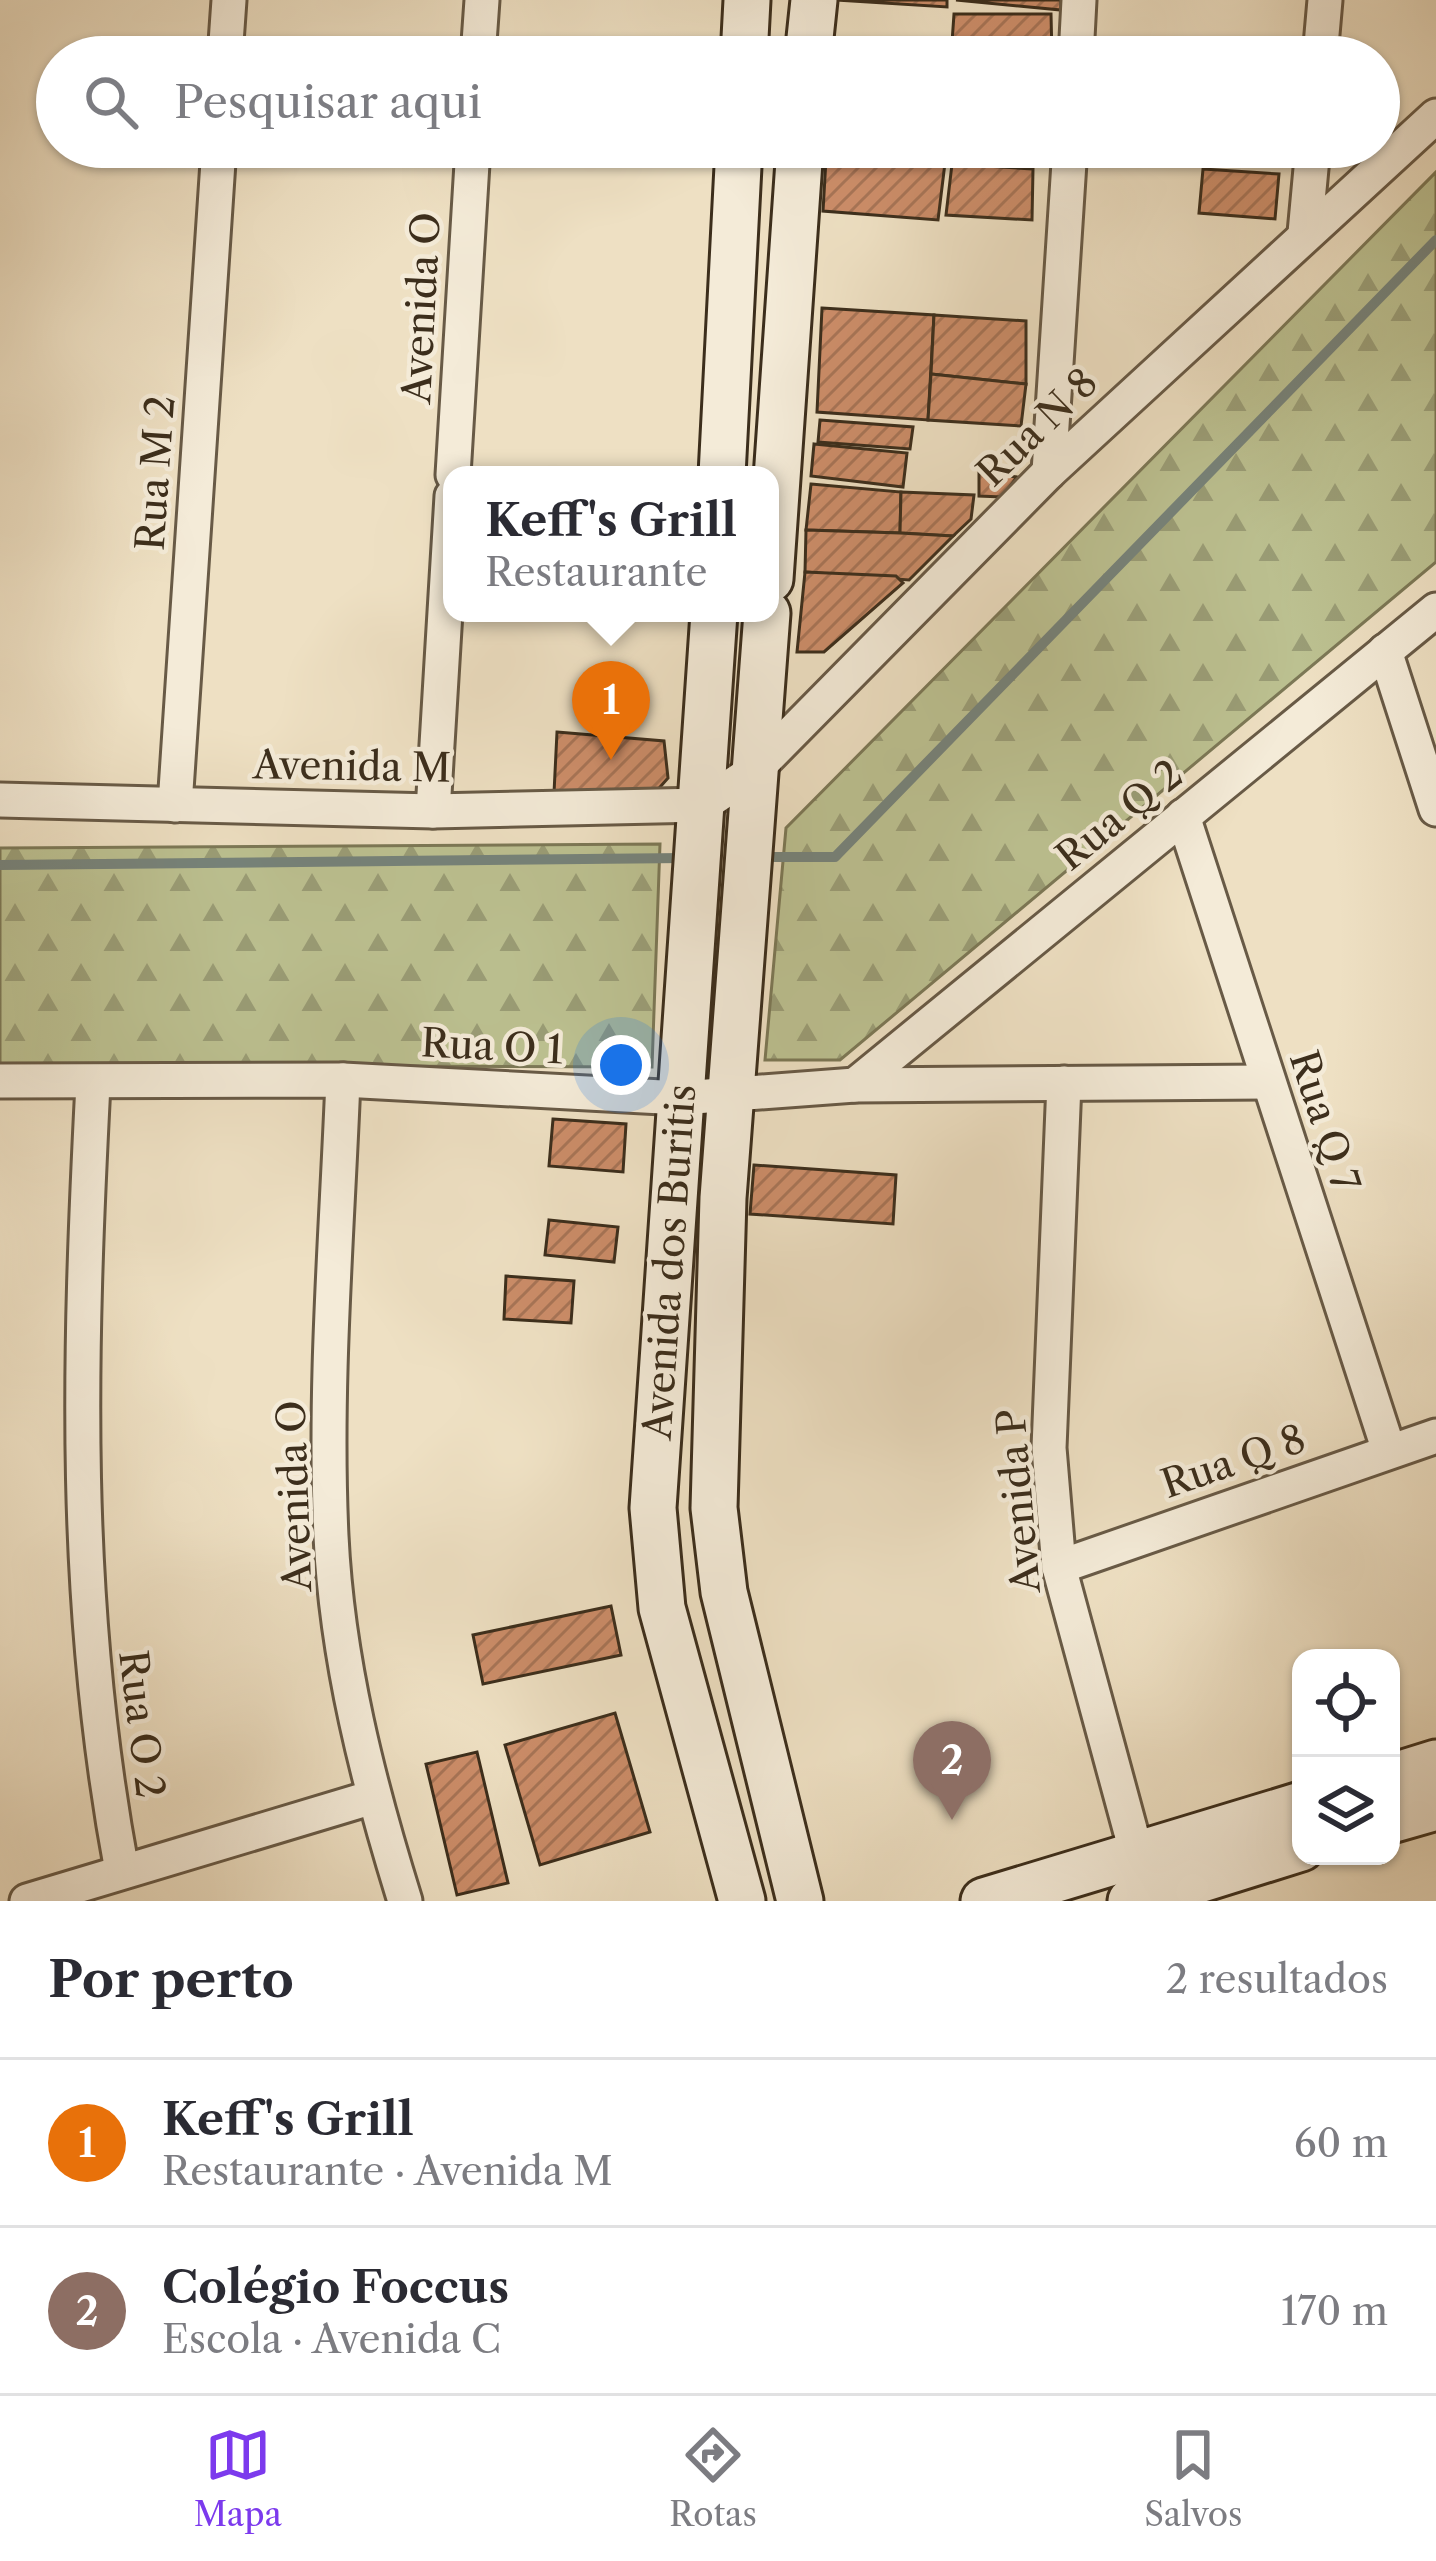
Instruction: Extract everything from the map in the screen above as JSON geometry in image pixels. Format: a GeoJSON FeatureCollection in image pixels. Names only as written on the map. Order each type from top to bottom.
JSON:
{"type":"FeatureCollection","features":[{"type":"Feature","properties":{"kind":"main road"},"geometry":{"type":"LineString","coordinates":[[745,36],[747,0]]}},
{"type":"Feature","properties":{"kind":"main road"},"geometry":{"type":"LineString","coordinates":[[810,36],[814,0]]}},
{"type":"Feature","properties":{"kind":"main road"},"geometry":{"type":"LineString","coordinates":[[722,466],[739,168]]}},
{"type":"Feature","properties":{"kind":"main road"},"geometry":{"type":"LineString","coordinates":[[778,466],[799,168]]}},
{"type":"Feature","properties":{"kind":"main road","name":"Avenida dos Buritis"},"geometry":{"type":"LineString","coordinates":[[713,622],[652,1508],[662,1608],[742,1901]]}},
{"type":"Feature","properties":{"kind":"main road","name":"Avenida dos Buritis"},"geometry":{"type":"LineString","coordinates":[[766,622],[731,1097],[715,1374],[714,1508],[724,1592],[800,1901]]}},
{"type":"Feature","properties":{"kind":"main road"},"geometry":{"type":"LineString","coordinates":[[1400,1774],[1436,1763]]}},
{"type":"Feature","properties":{"kind":"main road"},"geometry":{"type":"LineString","coordinates":[[1400,1817],[1436,1807]]}},
{"type":"Feature","properties":{"kind":"main road"},"geometry":{"type":"LineString","coordinates":[[1142,1889],[1292,1810]]}},
{"type":"Feature","properties":{"kind":"main road"},"geometry":{"type":"LineString","coordinates":[[984,1901],[1142,1889],[1292,1850]]}},
{"type":"Feature","properties":{"kind":"street"},"geometry":{"type":"LineString","coordinates":[[226,36],[229,0]]}},
{"type":"Feature","properties":{"kind":"street"},"geometry":{"type":"LineString","coordinates":[[479,36],[482,0]]}},
{"type":"Feature","properties":{"kind":"street"},"geometry":{"type":"LineString","coordinates":[[1077,36],[1079,0]]}},
{"type":"Feature","properties":{"kind":"street"},"geometry":{"type":"LineString","coordinates":[[1322,36],[1325,0]]}},
{"type":"Feature","properties":{"kind":"street","name":"Rua N 8"},"geometry":{"type":"LineString","coordinates":[[1400,148],[1436,116]]}},
{"type":"Feature","properties":{"kind":"street","name":"Rua M 2"},"geometry":{"type":"LineString","coordinates":[[176,805],[218,168]]}},
{"type":"Feature","properties":{"kind":"street","name":"Avenida O"},"geometry":{"type":"LineString","coordinates":[[454,466],[472,168]]}},
{"type":"Feature","properties":{"kind":"street"},"geometry":{"type":"LineString","coordinates":[[1049,472],[1069,168]]}},
{"type":"Feature","properties":{"kind":"street"},"geometry":{"type":"LineString","coordinates":[[1306,233],[1311,168]]}},
{"type":"Feature","properties":{"kind":"street","name":"Rua N 8"},"geometry":{"type":"LineString","coordinates":[[700,840],[755,770],[1049,472],[1378,168]]}},
{"type":"Feature","properties":{"kind":"street","name":"Rua Q 2"},"geometry":{"type":"LineString","coordinates":[[854,1085],[1436,610]]}},
{"type":"Feature","properties":{"kind":"street"},"geometry":{"type":"LineString","coordinates":[[433,811],[444,622]]}},
{"type":"Feature","properties":{"kind":"street"},"geometry":{"type":"LineString","coordinates":[[1385,651],[1436,808]]}},
{"type":"Feature","properties":{"kind":"street","name":"Avenida M"},"geometry":{"type":"LineString","coordinates":[[0,800],[433,811],[700,840]]}},
{"type":"Feature","properties":{"kind":"street","name":"Rua Q 7"},"geometry":{"type":"LineString","coordinates":[[1184,816],[1389,1451]]}},
{"type":"Feature","properties":{"kind":"street","name":"Avenida O"},"geometry":{"type":"LineString","coordinates":[[344,1080],[331,1394],[332,1540],[352,1702],[373,1797],[406,1901]]}},
{"type":"Feature","properties":{"kind":"street","name":"Rua O 1"},"geometry":{"type":"LineString","coordinates":[[0,1081],[344,1080],[681,1098],[854,1085],[1268,1082]]}},
{"type":"Feature","properties":{"kind":"street","name":"Avenida P"},"geometry":{"type":"LineString","coordinates":[[1064,1083],[1049,1448],[1059,1567],[1142,1889]]}},
{"type":"Feature","properties":{"kind":"street","name":"Rua O 2"},"geometry":{"type":"LineString","coordinates":[[93,1084],[80,1336],[83,1567],[97,1740],[122,1871]]}},
{"type":"Feature","properties":{"kind":"street","name":"Rua Q 8"},"geometry":{"type":"LineString","coordinates":[[1059,1567],[1436,1436]]}},
{"type":"Feature","properties":{"kind":"street"},"geometry":{"type":"LineString","coordinates":[[27,1901],[373,1797]]}},
{"type":"Feature","properties":{"kind":"green space"},"geometry":{"type":"Polygon","coordinates":[[[1436,172],[1436,562],[840,1060],[765,1060],[786,828],[1436,172]]]}},
{"type":"Feature","properties":{"kind":"green space"},"geometry":{"type":"Polygon","coordinates":[[[660,844],[652,1067],[0,1065],[0,848],[660,844]]]}},
{"type":"Feature","properties":{"kind":"building"},"geometry":{"type":"Polygon","coordinates":[[[836,0],[947,0],[947,7],[836,0]]]}},
{"type":"Feature","properties":{"kind":"building"},"geometry":{"type":"Polygon","coordinates":[[[956,0],[1061,0],[1061,10],[956,0]]]}},
{"type":"Feature","properties":{"kind":"building"},"geometry":{"type":"Polygon","coordinates":[[[954,14],[1051,14],[1052,36],[952,36],[954,14]]]}},
{"type":"Feature","properties":{"kind":"building"},"geometry":{"type":"Polygon","coordinates":[[[825,168],[944,168],[938,220],[823,211],[825,168]]]}},
{"type":"Feature","properties":{"kind":"building"},"geometry":{"type":"Polygon","coordinates":[[[952,168],[1033,169],[1032,220],[946,215],[952,168]]]}},
{"type":"Feature","properties":{"kind":"building"},"geometry":{"type":"Polygon","coordinates":[[[1203,169],[1279,174],[1275,219],[1199,213],[1203,169]]]}},
{"type":"Feature","properties":{"kind":"building"},"geometry":{"type":"Polygon","coordinates":[[[822,308],[934,315],[928,420],[817,412],[822,308]]]}},
{"type":"Feature","properties":{"kind":"building"},"geometry":{"type":"Polygon","coordinates":[[[934,315],[1026,321],[1026,384],[931,374],[934,315]]]}},
{"type":"Feature","properties":{"kind":"building"},"geometry":{"type":"Polygon","coordinates":[[[931,374],[1026,384],[1021,426],[928,420],[931,374]]]}},
{"type":"Feature","properties":{"kind":"building"},"geometry":{"type":"Polygon","coordinates":[[[820,420],[913,427],[910,449],[818,442],[820,420]]]}},
{"type":"Feature","properties":{"kind":"building"},"geometry":{"type":"Polygon","coordinates":[[[814,444],[907,453],[903,487],[811,476],[814,444]]]}},
{"type":"Feature","properties":{"kind":"building"},"geometry":{"type":"Polygon","coordinates":[[[979,473],[1017,477],[1002,497],[979,496],[979,473]]]}},
{"type":"Feature","properties":{"kind":"building"},"geometry":{"type":"Polygon","coordinates":[[[811,484],[901,492],[900,533],[806,530],[811,484]]]}},
{"type":"Feature","properties":{"kind":"building"},"geometry":{"type":"Polygon","coordinates":[[[901,492],[974,495],[971,519],[953,536],[900,533],[901,492]]]}},
{"type":"Feature","properties":{"kind":"building"},"geometry":{"type":"Polygon","coordinates":[[[806,530],[953,536],[909,580],[805,572],[806,530]]]}},
{"type":"Feature","properties":{"kind":"building"},"geometry":{"type":"Polygon","coordinates":[[[805,572],[896,576],[903,583],[824,652],[797,652],[805,572]]]}},
{"type":"Feature","properties":{"kind":"building"},"geometry":{"type":"Polygon","coordinates":[[[557,732],[664,741],[668,778],[653,795],[554,793],[557,732]]]}},
{"type":"Feature","properties":{"kind":"building"},"geometry":{"type":"Polygon","coordinates":[[[553,1119],[626,1124],[623,1172],[549,1166],[553,1119]]]}},
{"type":"Feature","properties":{"kind":"building"},"geometry":{"type":"Polygon","coordinates":[[[754,1165],[896,1175],[893,1224],[750,1214],[754,1165]]]}},
{"type":"Feature","properties":{"kind":"building"},"geometry":{"type":"Polygon","coordinates":[[[549,1220],[618,1227],[614,1262],[545,1255],[549,1220]]]}},
{"type":"Feature","properties":{"kind":"building"},"geometry":{"type":"Polygon","coordinates":[[[506,1276],[574,1281],[571,1323],[504,1319],[506,1276]]]}},
{"type":"Feature","properties":{"kind":"building"},"geometry":{"type":"Polygon","coordinates":[[[611,1606],[621,1655],[483,1684],[473,1635],[611,1606]]]}},
{"type":"Feature","properties":{"kind":"building"},"geometry":{"type":"Polygon","coordinates":[[[615,1713],[650,1832],[540,1865],[505,1745],[615,1713]]]}},
{"type":"Feature","properties":{"kind":"building"},"geometry":{"type":"Polygon","coordinates":[[[477,1752],[508,1883],[457,1895],[426,1764],[477,1752]]]}},
{"type":"Feature","properties":{"kind":"waterway"},"geometry":{"type":"LineString","coordinates":[[757,857],[835,857],[1436,240]]}},
{"type":"Feature","properties":{"kind":"waterway"},"geometry":{"type":"LineString","coordinates":[[0,865],[685,858]]}},
{"type":"Feature","properties":{"kind":"place","name":"Keff's Grill"},"geometry":{"type":"Point","coordinates":[611,760]}},
{"type":"Feature","properties":{"kind":"place","name":"Colégio Foccus"},"geometry":{"type":"Point","coordinates":[952,1820]}}]}
